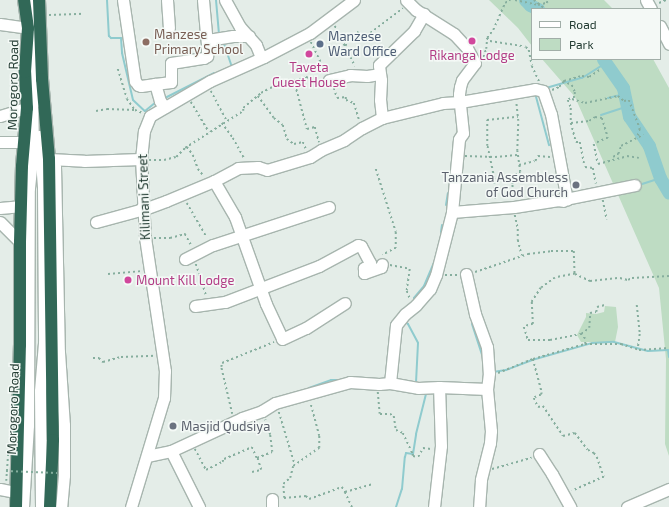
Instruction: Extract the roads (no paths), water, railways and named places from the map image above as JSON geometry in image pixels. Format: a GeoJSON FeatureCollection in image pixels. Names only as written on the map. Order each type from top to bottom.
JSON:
{"type":"FeatureCollection","features":[{"type":"Feature","properties":{"kind":"highway","name":"Morogoro Road"},"geometry":{"type":"LineString","coordinates":[[16,507],[22,166],[27,108],[25,72],[28,28],[25,0]]}},
{"type":"Feature","properties":{"kind":"highway","name":"Morogoro Road"},"geometry":{"type":"LineString","coordinates":[[39,0],[42,79],[52,159],[53,440],[50,507]]}},
{"type":"Feature","properties":{"kind":"street","name":"Morogoro Road"},"geometry":{"type":"LineString","coordinates":[[23,507],[28,425],[29,188],[33,150],[33,121],[25,0]]}},
{"type":"Feature","properties":{"kind":"street","name":"Morogoro Road"},"geometry":{"type":"LineString","coordinates":[[31,0],[43,187],[44,343],[40,391],[40,507]]}},
{"type":"Feature","properties":{"kind":"street"},"geometry":{"type":"LineString","coordinates":[[45,0],[44,15],[48,66],[46,98],[52,159],[64,426],[64,475],[61,507]]}},
{"type":"Feature","properties":{"kind":"street"},"geometry":{"type":"LineString","coordinates":[[123,0],[135,80],[138,85],[141,86],[171,82],[171,63],[204,58],[207,56],[204,0]]}},
{"type":"Feature","properties":{"kind":"street"},"geometry":{"type":"LineString","coordinates":[[167,0],[169,28]]}},
{"type":"Feature","properties":{"kind":"street"},"geometry":{"type":"LineString","coordinates":[[225,0],[236,21],[256,45],[260,55],[264,57]]}},
{"type":"Feature","properties":{"kind":"street"},"geometry":{"type":"LineString","coordinates":[[155,84],[160,101],[165,107],[210,81],[264,57],[310,33],[354,0]]}},
{"type":"Feature","properties":{"kind":"street"},"geometry":{"type":"LineString","coordinates":[[390,383],[396,327],[404,314],[416,305],[430,289],[436,275],[452,212],[459,140],[463,133],[459,94],[462,80],[475,63],[467,48],[454,34],[408,2]]}},
{"type":"Feature","properties":{"kind":"street"},"geometry":{"type":"LineString","coordinates":[[382,118],[379,65],[414,31],[424,14]]}},
{"type":"Feature","properties":{"kind":"street"},"geometry":{"type":"LineString","coordinates":[[0,24],[28,28]]}},
{"type":"Feature","properties":{"kind":"street"},"geometry":{"type":"LineString","coordinates":[[661,28],[669,44]]}},
{"type":"Feature","properties":{"kind":"street"},"geometry":{"type":"LineString","coordinates":[[207,45],[218,38],[249,36]]}},
{"type":"Feature","properties":{"kind":"street"},"geometry":{"type":"LineString","coordinates":[[329,80],[342,76],[367,76],[379,74]]}},
{"type":"Feature","properties":{"kind":"street"},"geometry":{"type":"LineString","coordinates":[[96,222],[140,210],[144,205],[147,208],[212,182],[238,168],[258,167],[267,170],[310,158],[321,150],[344,140],[362,128],[382,118],[443,103],[460,102],[535,89],[544,90],[551,114],[567,200]]}},
{"type":"Feature","properties":{"kind":"street","name":"Kilimani Street"},"geometry":{"type":"LineString","coordinates":[[131,507],[164,398],[164,355],[158,326],[151,269],[145,237],[141,159],[144,131],[150,116],[165,107]]}},
{"type":"Feature","properties":{"kind":"street"},"geometry":{"type":"LineString","coordinates":[[0,116],[27,108]]}},
{"type":"Feature","properties":{"kind":"street"},"geometry":{"type":"LineString","coordinates":[[0,142],[25,142]]}},
{"type":"Feature","properties":{"kind":"street"},"geometry":{"type":"LineString","coordinates":[[52,159],[141,159]]}},
{"type":"Feature","properties":{"kind":"street"},"geometry":{"type":"LineString","coordinates":[[212,182],[231,208],[266,304],[282,339],[306,328],[344,303]]}},
{"type":"Feature","properties":{"kind":"street"},"geometry":{"type":"LineString","coordinates":[[452,212],[497,209],[515,210],[635,185]]}},
{"type":"Feature","properties":{"kind":"street"},"geometry":{"type":"LineString","coordinates":[[0,208],[22,206]]}},
{"type":"Feature","properties":{"kind":"street"},"geometry":{"type":"LineString","coordinates":[[192,256],[213,245],[329,207]]}},
{"type":"Feature","properties":{"kind":"street"},"geometry":{"type":"LineString","coordinates":[[0,222],[20,242]]}},
{"type":"Feature","properties":{"kind":"street"},"geometry":{"type":"LineString","coordinates":[[195,306],[225,302],[319,266],[358,246],[361,246],[370,263],[370,265],[364,268],[364,273],[381,267],[382,264]]}},
{"type":"Feature","properties":{"kind":"street"},"geometry":{"type":"LineString","coordinates":[[466,274],[474,314],[487,347],[489,376],[487,389],[491,431],[490,443],[483,472],[478,507]]}},
{"type":"Feature","properties":{"kind":"street"},"geometry":{"type":"LineString","coordinates":[[147,456],[171,451],[262,411],[275,403],[350,382],[378,384],[390,383],[418,388],[439,387],[487,389]]}},
{"type":"Feature","properties":{"kind":"street"},"geometry":{"type":"LineString","coordinates":[[434,507],[440,455],[441,417],[439,387]]}},
{"type":"Feature","properties":{"kind":"street"},"geometry":{"type":"LineString","coordinates":[[171,451],[198,507]]}},
{"type":"Feature","properties":{"kind":"street"},"geometry":{"type":"LineString","coordinates":[[539,454],[570,507]]}},
{"type":"Feature","properties":{"kind":"street"},"geometry":{"type":"LineString","coordinates":[[0,489],[16,492]]}},
{"type":"Feature","properties":{"kind":"street"},"geometry":{"type":"LineString","coordinates":[[627,507],[669,489]]}},
{"type":"Feature","properties":{"kind":"waterway"},"geometry":{"type":"LineString","coordinates":[[107,0],[109,36],[111,38],[121,38],[122,53],[133,100],[145,111],[155,103]]}},
{"type":"Feature","properties":{"kind":"waterway"},"geometry":{"type":"LineString","coordinates":[[216,0],[219,35]]}},
{"type":"Feature","properties":{"kind":"waterway"},"geometry":{"type":"LineString","coordinates":[[525,0],[536,8]]}},
{"type":"Feature","properties":{"kind":"waterway"},"geometry":{"type":"LineString","coordinates":[[223,41],[232,67]]}},
{"type":"Feature","properties":{"kind":"waterway"},"geometry":{"type":"LineString","coordinates":[[604,60],[623,88],[629,116],[649,146],[660,178],[669,193]]}},
{"type":"Feature","properties":{"kind":"waterway"},"geometry":{"type":"LineString","coordinates":[[546,88],[582,78],[604,64],[610,69]]}},
{"type":"Feature","properties":{"kind":"waterway"},"geometry":{"type":"LineString","coordinates":[[163,99],[214,73]]}},
{"type":"Feature","properties":{"kind":"waterway"},"geometry":{"type":"LineString","coordinates":[[535,93],[549,145]]}},
{"type":"Feature","properties":{"kind":"waterway"},"geometry":{"type":"LineString","coordinates":[[608,98],[624,94]]}},
{"type":"Feature","properties":{"kind":"waterway"},"geometry":{"type":"LineString","coordinates":[[601,115],[632,105],[627,106]]}},
{"type":"Feature","properties":{"kind":"waterway"},"geometry":{"type":"LineString","coordinates":[[639,185],[660,178]]}},
{"type":"Feature","properties":{"kind":"waterway"},"geometry":{"type":"LineString","coordinates":[[446,205],[448,193]]}},
{"type":"Feature","properties":{"kind":"waterway"},"geometry":{"type":"LineString","coordinates":[[441,232],[442,225]]}},
{"type":"Feature","properties":{"kind":"waterway"},"geometry":{"type":"LineString","coordinates":[[414,301],[414,298],[424,286],[434,263]]}},
{"type":"Feature","properties":{"kind":"waterway"},"geometry":{"type":"LineString","coordinates":[[412,315],[404,321],[408,324],[418,343],[416,383]]}},
{"type":"Feature","properties":{"kind":"waterway"},"geometry":{"type":"LineString","coordinates":[[472,324],[483,358]]}},
{"type":"Feature","properties":{"kind":"waterway"},"geometry":{"type":"LineString","coordinates":[[493,372],[506,370],[532,360],[592,343],[614,342],[648,351],[668,350],[669,357]]}},
{"type":"Feature","properties":{"kind":"waterway"},"geometry":{"type":"LineString","coordinates":[[309,388],[331,380],[339,380]]}},
{"type":"Feature","properties":{"kind":"waterway"},"geometry":{"type":"LineString","coordinates":[[396,507],[402,489],[406,453],[413,454],[416,434],[426,394],[424,392]]}},
{"type":"Feature","properties":{"kind":"waterway"},"geometry":{"type":"LineString","coordinates":[[157,459],[168,458],[170,460]]}},
{"type":"Feature","properties":{"kind":"place","name":"Rikanga Lodge"},"geometry":{"type":"Point","coordinates":[472,41]}},
{"type":"Feature","properties":{"kind":"place","name":"Manzese Primary School"},"geometry":{"type":"Point","coordinates":[146,42]}},
{"type":"Feature","properties":{"kind":"place","name":"Manzese Ward Office"},"geometry":{"type":"Point","coordinates":[320,44]}},
{"type":"Feature","properties":{"kind":"place","name":"Taveta Guest House"},"geometry":{"type":"Point","coordinates":[309,54]}},
{"type":"Feature","properties":{"kind":"place","name":"Tanzania Assembless of God Church"},"geometry":{"type":"Point","coordinates":[576,185]}},
{"type":"Feature","properties":{"kind":"place","name":"Mount Kill Lodge"},"geometry":{"type":"Point","coordinates":[128,280]}},
{"type":"Feature","properties":{"kind":"place","name":"Masjid Qudsiya"},"geometry":{"type":"Point","coordinates":[173,426]}}]}
